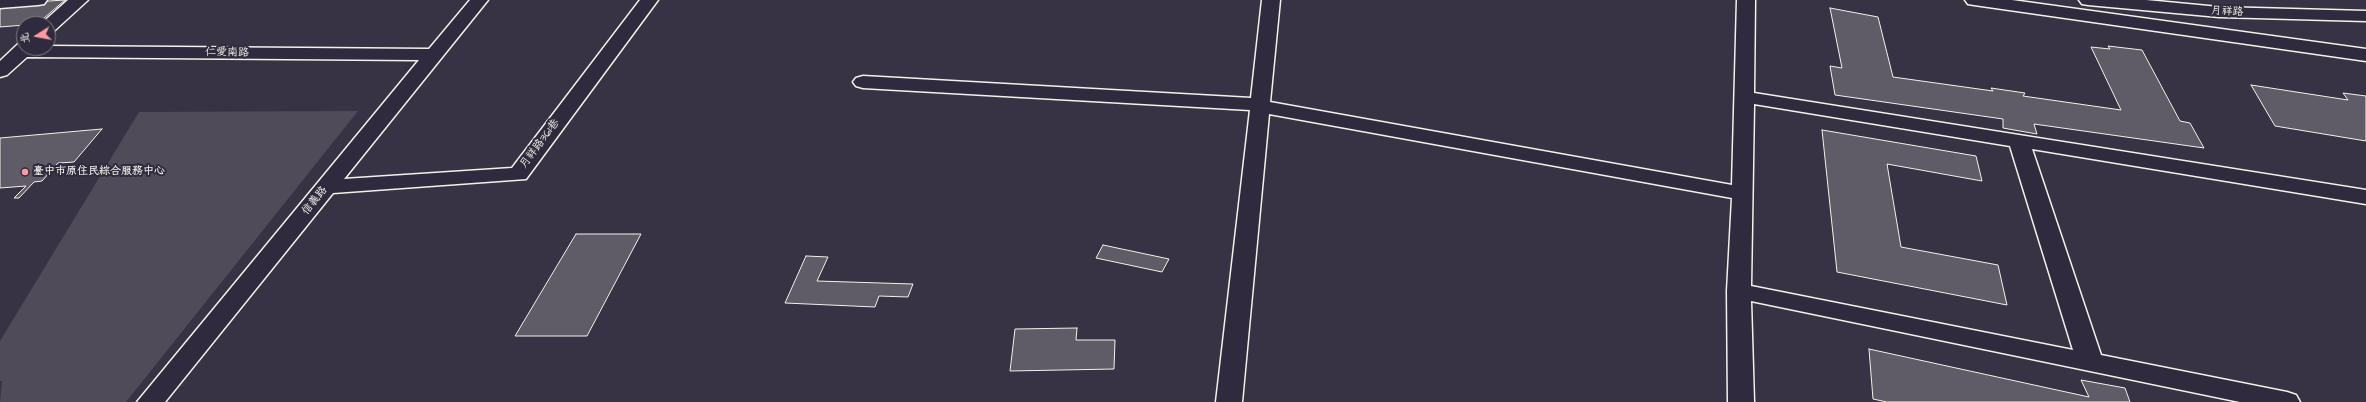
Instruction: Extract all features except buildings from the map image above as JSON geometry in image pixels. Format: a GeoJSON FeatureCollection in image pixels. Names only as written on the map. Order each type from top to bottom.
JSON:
{"type":"FeatureCollection","features":[{"type":"Feature","properties":{"kind":"street"},"geometry":{"type":"LineString","coordinates":[[0,3],[38,0]]}},
{"type":"Feature","properties":{"kind":"street"},"geometry":{"type":"LineString","coordinates":[[56,20],[79,0]]}},
{"type":"Feature","properties":{"kind":"street","name":"信義路"},"geometry":{"type":"LineString","coordinates":[[150,402],[432,55],[479,0]]}},
{"type":"Feature","properties":{"kind":"street","name":"月祥路361巷"},"geometry":{"type":"LineString","coordinates":[[327,186],[518,174],[649,0]]}},
{"type":"Feature","properties":{"kind":"street"},"geometry":{"type":"LineString","coordinates":[[1229,402],[1272,0]]}},
{"type":"Feature","properties":{"kind":"street"},"geometry":{"type":"LineString","coordinates":[[1740,402],[1739,291],[1743,193],[1746,0]]}},
{"type":"Feature","properties":{"kind":"street"},"geometry":{"type":"LineString","coordinates":[[1974,0],[2366,55]]}},
{"type":"Feature","properties":{"kind":"street","name":"月祥路"},"geometry":{"type":"LineString","coordinates":[[2088,0],[2219,12],[2366,16]]}},
{"type":"Feature","properties":{"kind":"street"},"geometry":{"type":"LineString","coordinates":[[2325,0],[2348,15]]}},
{"type":"Feature","properties":{"kind":"street","name":"仁愛南路"},"geometry":{"type":"LineString","coordinates":[[56,49],[432,55]]}},
{"type":"Feature","properties":{"kind":"street"},"geometry":{"type":"LineString","coordinates":[[0,71],[16,56]]}},
{"type":"Feature","properties":{"kind":"street"},"geometry":{"type":"LineString","coordinates":[[863,82],[1235,103],[1260,106],[1743,193]]}},
{"type":"Feature","properties":{"kind":"street"},"geometry":{"type":"LineString","coordinates":[[1745,97],[2366,197]]}},
{"type":"Feature","properties":{"kind":"street"},"geometry":{"type":"LineString","coordinates":[[2019,141],[2090,362]]}},
{"type":"Feature","properties":{"kind":"street"},"geometry":{"type":"LineString","coordinates":[[1739,291],[2287,402]]}},
{"type":"Feature","properties":{"kind":"shaded area"},"geometry":{"type":"Polygon","coordinates":[[[358,111],[126,402],[0,402],[2,381],[0,381],[0,341],[139,112],[358,111]]]}},
{"type":"Feature","properties":{"kind":"place","name":"臺中市原住民綜合服務中心"},"geometry":{"type":"Point","coordinates":[25,172]}}]}
